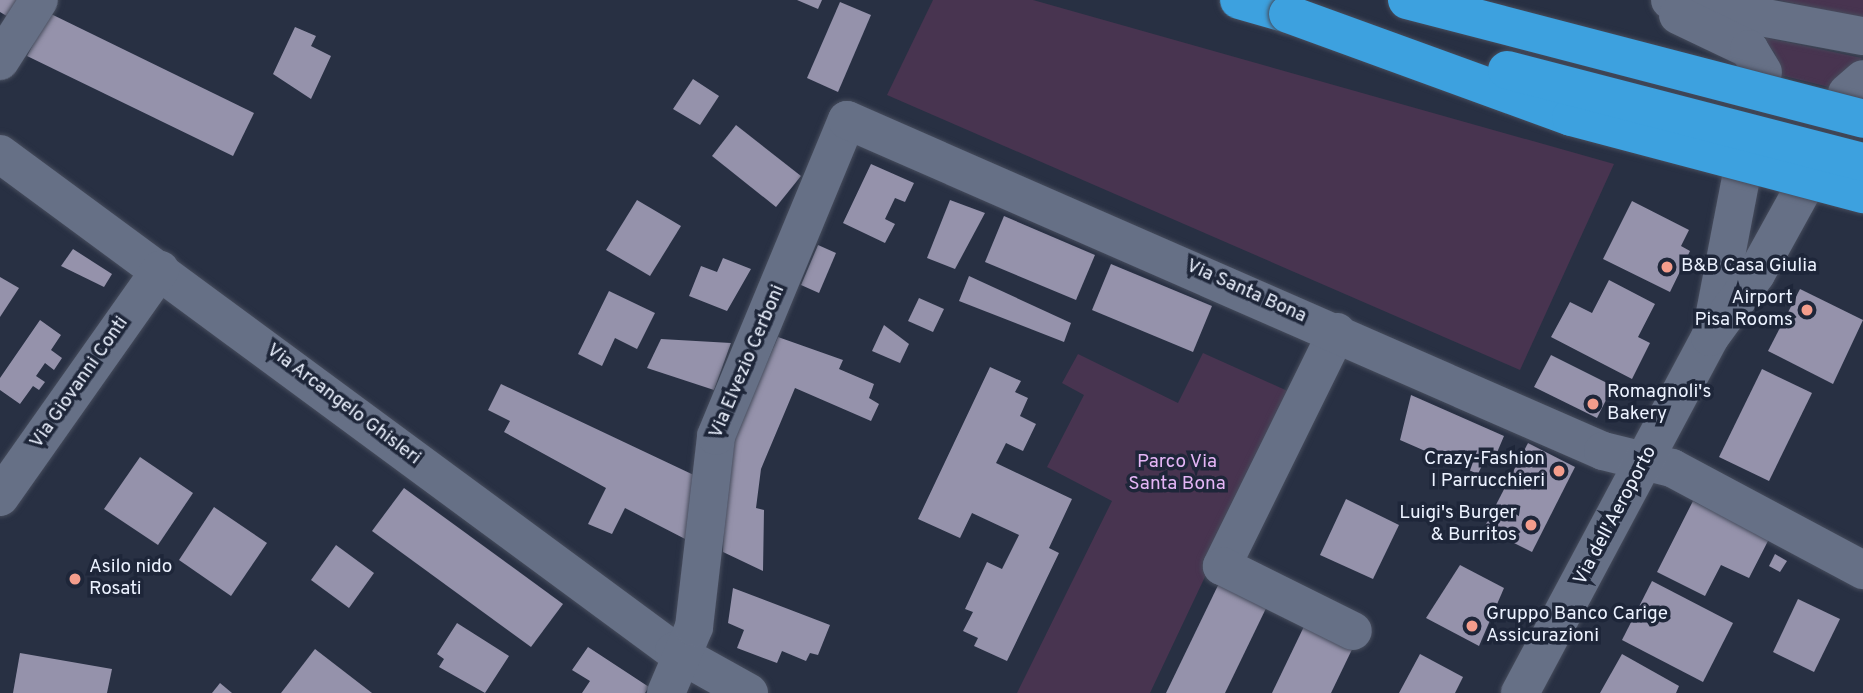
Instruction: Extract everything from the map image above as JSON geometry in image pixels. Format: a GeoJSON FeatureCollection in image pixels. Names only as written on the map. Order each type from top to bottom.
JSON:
{"type":"FeatureCollection","features":[{"type":"Feature","properties":{"kind":"highway"},"geometry":{"type":"LineString","coordinates":[[1239,0],[1863,162]]}},
{"type":"Feature","properties":{"kind":"highway"},"geometry":{"type":"LineString","coordinates":[[1407,0],[1858,97]]}},
{"type":"Feature","properties":{"kind":"highway"},"geometry":{"type":"LineString","coordinates":[[1288,14],[1571,117],[1863,194]]}},
{"type":"Feature","properties":{"kind":"street"},"geometry":{"type":"LineString","coordinates":[[0,61],[40,0]]}},
{"type":"Feature","properties":{"kind":"street"},"geometry":{"type":"LineString","coordinates":[[1652,0],[1749,49],[1763,72]]}},
{"type":"Feature","properties":{"kind":"street"},"geometry":{"type":"LineString","coordinates":[[1670,0],[1863,36]]}},
{"type":"Feature","properties":{"kind":"street","name":"Via Santa Bona"},"geometry":{"type":"LineString","coordinates":[[847,120],[1337,332],[1602,451],[1646,461],[1863,570]]}},
{"type":"Feature","properties":{"kind":"street","name":"Via Elvezio Cerboni"},"geometry":{"type":"LineString","coordinates":[[666,693],[684,657],[701,588],[707,477],[716,436],[847,120]]}},
{"type":"Feature","properties":{"kind":"street","name":"Via Arcangelo Ghisleri"},"geometry":{"type":"LineString","coordinates":[[0,154],[684,657],[748,693]]}},
{"type":"Feature","properties":{"kind":"street","name":"Via dell'Aeroporto"},"geometry":{"type":"LineString","coordinates":[[1710,337],[1742,173]]}},
{"type":"Feature","properties":{"kind":"street","name":"Via dell'Aeroporto"},"geometry":{"type":"LineString","coordinates":[[1520,693],[1710,337],[1756,274],[1803,189]]}},
{"type":"Feature","properties":{"kind":"street","name":"Via Giovanni Conti"},"geometry":{"type":"LineString","coordinates":[[0,496],[160,270]]}},
{"type":"Feature","properties":{"kind":"street"},"geometry":{"type":"LineString","coordinates":[[1337,332],[1222,566],[1353,631]]}},
{"type":"Feature","properties":{"kind":"green space"},"geometry":{"type":"Polygon","coordinates":[[[933,0],[1033,0],[1614,164],[1520,370],[887,95],[933,0]]]}},
{"type":"Feature","properties":{"kind":"green space"},"geometry":{"type":"Polygon","coordinates":[[[1778,0],[1863,0],[1863,19],[1778,0]]]}},
{"type":"Feature","properties":{"kind":"green space"},"geometry":{"type":"Polygon","coordinates":[[[1762,37],[1862,58],[1833,88],[1780,75],[1775,53],[1762,37]]]}},
{"type":"Feature","properties":{"kind":"green space","name":"Parco Via Santa Bona"},"geometry":{"type":"Polygon","coordinates":[[[1203,353],[1292,393],[1150,693],[1017,693],[1112,501],[1047,467],[1084,395],[1062,383],[1078,354],[1178,403],[1203,353]]]}},
{"type":"Feature","properties":{"kind":"building"},"geometry":{"type":"Polygon","coordinates":[[[0,0],[20,0],[10,18],[0,12],[0,0]]]}},
{"type":"Feature","properties":{"kind":"building"},"geometry":{"type":"Polygon","coordinates":[[[797,0],[822,0],[818,9],[797,0]]]}},
{"type":"Feature","properties":{"kind":"building"},"geometry":{"type":"Polygon","coordinates":[[[840,2],[871,15],[838,92],[807,78],[840,2]]]}},
{"type":"Feature","properties":{"kind":"building"},"geometry":{"type":"Polygon","coordinates":[[[49,13],[254,113],[233,156],[27,56],[49,13]]]}},
{"type":"Feature","properties":{"kind":"building"},"geometry":{"type":"Polygon","coordinates":[[[295,27],[316,36],[311,46],[331,56],[311,99],[273,74],[295,27]]]}},
{"type":"Feature","properties":{"kind":"building"},"geometry":{"type":"Polygon","coordinates":[[[693,79],[719,96],[700,125],[673,109],[693,79]]]}},
{"type":"Feature","properties":{"kind":"building"},"geometry":{"type":"Polygon","coordinates":[[[736,125],[801,176],[776,207],[712,156],[736,125]]]}},
{"type":"Feature","properties":{"kind":"building"},"geometry":{"type":"Polygon","coordinates":[[[871,164],[914,183],[905,202],[895,198],[885,219],[895,224],[885,243],[843,223],[871,164]]]}},
{"type":"Feature","properties":{"kind":"building"},"geometry":{"type":"Polygon","coordinates":[[[637,200],[681,226],[650,276],[606,250],[637,200]]]}},
{"type":"Feature","properties":{"kind":"building"},"geometry":{"type":"Polygon","coordinates":[[[950,200],[985,213],[955,269],[927,258],[950,200]]]}},
{"type":"Feature","properties":{"kind":"building"},"geometry":{"type":"Polygon","coordinates":[[[1632,201],[1689,230],[1681,246],[1690,251],[1670,292],[1603,259],[1632,201]]]}},
{"type":"Feature","properties":{"kind":"building"},"geometry":{"type":"Polygon","coordinates":[[[1004,216],[1095,255],[1076,300],[985,262],[1004,216]]]}},
{"type":"Feature","properties":{"kind":"building"},"geometry":{"type":"Polygon","coordinates":[[[818,245],[836,253],[819,293],[801,285],[818,245]]]}},
{"type":"Feature","properties":{"kind":"building"},"geometry":{"type":"Polygon","coordinates":[[[73,249],[112,274],[104,287],[61,266],[73,249]]]}},
{"type":"Feature","properties":{"kind":"building"},"geometry":{"type":"Polygon","coordinates":[[[723,258],[751,269],[727,311],[689,296],[701,266],[717,272],[723,258]]]}},
{"type":"Feature","properties":{"kind":"building"},"geometry":{"type":"Polygon","coordinates":[[[1111,264],[1212,306],[1193,352],[1092,310],[1111,264]]]}},
{"type":"Feature","properties":{"kind":"building"},"geometry":{"type":"Polygon","coordinates":[[[969,276],[1071,323],[1064,342],[959,301],[969,276]]]}},
{"type":"Feature","properties":{"kind":"building"},"geometry":{"type":"Polygon","coordinates":[[[0,277],[19,288],[0,317],[0,277]]]}},
{"type":"Feature","properties":{"kind":"building"},"geometry":{"type":"Polygon","coordinates":[[[1609,280],[1655,304],[1638,337],[1650,343],[1632,379],[1551,337],[1570,302],[1592,313],[1609,280]]]}},
{"type":"Feature","properties":{"kind":"building"},"geometry":{"type":"Polygon","coordinates":[[[1800,289],[1863,320],[1833,384],[1768,351],[1800,289]]]}},
{"type":"Feature","properties":{"kind":"building"},"geometry":{"type":"Polygon","coordinates":[[[609,291],[655,313],[637,349],[615,338],[602,366],[578,354],[609,291]]]}},
{"type":"Feature","properties":{"kind":"building"},"geometry":{"type":"Polygon","coordinates":[[[919,298],[944,309],[933,332],[908,321],[919,298]]]}},
{"type":"Feature","properties":{"kind":"building"},"geometry":{"type":"Polygon","coordinates":[[[40,320],[61,335],[51,350],[62,358],[54,370],[45,363],[36,376],[45,382],[39,390],[33,386],[20,404],[0,390],[0,378],[40,320]]]}},
{"type":"Feature","properties":{"kind":"building"},"geometry":{"type":"Polygon","coordinates":[[[884,325],[909,344],[900,363],[872,351],[884,325]]]}},
{"type":"Feature","properties":{"kind":"building"},"geometry":{"type":"Polygon","coordinates":[[[778,337],[843,360],[839,369],[874,384],[869,398],[879,404],[871,421],[795,388],[761,469],[756,508],[764,510],[763,571],[723,552],[725,456],[778,337]]]}},
{"type":"Feature","properties":{"kind":"building"},"geometry":{"type":"Polygon","coordinates":[[[661,339],[731,343],[714,390],[647,368],[661,339]]]}},
{"type":"Feature","properties":{"kind":"building"},"geometry":{"type":"Polygon","coordinates":[[[1551,355],[1613,386],[1597,418],[1534,387],[1551,355]]]}},
{"type":"Feature","properties":{"kind":"building"},"geometry":{"type":"Polygon","coordinates":[[[990,367],[1021,381],[1015,392],[1028,398],[1020,416],[1036,424],[1023,451],[1006,443],[996,463],[1072,499],[1049,548],[1059,553],[1007,661],[974,646],[978,638],[963,631],[973,612],[965,609],[987,562],[1002,569],[1019,535],[972,513],[960,538],[918,519],[990,367]]]}},
{"type":"Feature","properties":{"kind":"building"},"geometry":{"type":"Polygon","coordinates":[[[1762,369],[1812,393],[1769,481],[1719,457],[1762,369]]]}},
{"type":"Feature","properties":{"kind":"building"},"geometry":{"type":"Polygon","coordinates":[[[501,384],[698,477],[689,541],[625,508],[612,534],[588,524],[606,488],[504,432],[510,421],[488,410],[501,384]]]}},
{"type":"Feature","properties":{"kind":"building"},"geometry":{"type":"Polygon","coordinates":[[[1411,395],[1504,436],[1493,462],[1485,459],[1478,474],[1400,440],[1411,395]]]}},
{"type":"Feature","properties":{"kind":"building"},"geometry":{"type":"Polygon","coordinates":[[[1528,443],[1575,467],[1532,552],[1484,528],[1528,443]]]}},
{"type":"Feature","properties":{"kind":"building"},"geometry":{"type":"Polygon","coordinates":[[[140,457],[193,493],[158,545],[104,509],[140,457]]]}},
{"type":"Feature","properties":{"kind":"building"},"geometry":{"type":"Polygon","coordinates":[[[404,488],[563,604],[531,647],[372,531],[404,488]]]}},
{"type":"Feature","properties":{"kind":"building"},"geometry":{"type":"Polygon","coordinates":[[[1346,499],[1399,525],[1373,579],[1320,555],[1346,499]]]}},
{"type":"Feature","properties":{"kind":"building"},"geometry":{"type":"Polygon","coordinates":[[[1693,501],[1769,539],[1749,578],[1721,565],[1705,596],[1657,572],[1693,501]]]}},
{"type":"Feature","properties":{"kind":"building"},"geometry":{"type":"Polygon","coordinates":[[[214,507],[267,543],[231,596],[179,560],[214,507]]]}},
{"type":"Feature","properties":{"kind":"building"},"geometry":{"type":"Polygon","coordinates":[[[336,545],[374,573],[349,608],[311,580],[336,545]]]}},
{"type":"Feature","properties":{"kind":"building"},"geometry":{"type":"Polygon","coordinates":[[[1775,554],[1787,561],[1780,572],[1769,566],[1775,554]]]}},
{"type":"Feature","properties":{"kind":"building"},"geometry":{"type":"Polygon","coordinates":[[[1460,565],[1504,588],[1479,646],[1426,618],[1460,565]]]}},
{"type":"Feature","properties":{"kind":"building"},"geometry":{"type":"Polygon","coordinates":[[[1223,575],[1271,598],[1225,693],[1166,693],[1223,575]]]}},
{"type":"Feature","properties":{"kind":"building"},"geometry":{"type":"Polygon","coordinates":[[[1652,581],[1733,623],[1703,682],[1622,640],[1652,581]]]}},
{"type":"Feature","properties":{"kind":"building"},"geometry":{"type":"Polygon","coordinates":[[[733,588],[830,625],[818,655],[810,653],[806,661],[782,651],[777,663],[737,648],[744,630],[728,623],[733,588]]]}},
{"type":"Feature","properties":{"kind":"building"},"geometry":{"type":"Polygon","coordinates":[[[1798,599],[1840,619],[1814,672],[1773,652],[1798,599]]]}},
{"type":"Feature","properties":{"kind":"building"},"geometry":{"type":"Polygon","coordinates":[[[1310,614],[1358,637],[1331,693],[1272,693],[1310,614]]]}},
{"type":"Feature","properties":{"kind":"building"},"geometry":{"type":"Polygon","coordinates":[[[457,623],[509,656],[485,693],[439,667],[444,659],[437,654],[457,623]]]}},
{"type":"Feature","properties":{"kind":"building"},"geometry":{"type":"Polygon","coordinates":[[[588,647],[649,687],[645,693],[582,693],[590,681],[572,670],[588,647]]]}},
{"type":"Feature","properties":{"kind":"building"},"geometry":{"type":"Polygon","coordinates":[[[315,649],[372,693],[281,693],[315,649]]]}},
{"type":"Feature","properties":{"kind":"building"},"geometry":{"type":"Polygon","coordinates":[[[20,653],[112,669],[107,693],[13,693],[20,653]]]}},
{"type":"Feature","properties":{"kind":"building"},"geometry":{"type":"Polygon","coordinates":[[[1420,654],[1463,677],[1455,693],[1399,693],[1420,654]]]}},
{"type":"Feature","properties":{"kind":"building"},"geometry":{"type":"Polygon","coordinates":[[[1622,654],[1679,686],[1676,693],[1600,693],[1622,654]]]}},
{"type":"Feature","properties":{"kind":"building"},"geometry":{"type":"Polygon","coordinates":[[[220,683],[232,693],[212,693],[220,683]]]}},
{"type":"Feature","properties":{"kind":"place","name":"B&B Casa Giulia"},"geometry":{"type":"Point","coordinates":[1667,267]}},
{"type":"Feature","properties":{"kind":"place","name":"Airport Pisa Rooms"},"geometry":{"type":"Point","coordinates":[1807,310]}},
{"type":"Feature","properties":{"kind":"place","name":"Romagnoli's Bakery"},"geometry":{"type":"Point","coordinates":[1593,404]}},
{"type":"Feature","properties":{"kind":"place","name":"Crazy-Fashion I Parrucchieri"},"geometry":{"type":"Point","coordinates":[1559,471]}},
{"type":"Feature","properties":{"kind":"place","name":"Luigi's Burger & Burritos"},"geometry":{"type":"Point","coordinates":[1531,525]}},
{"type":"Feature","properties":{"kind":"place","name":"Asilo nido Rosati"},"geometry":{"type":"Point","coordinates":[75,579]}},
{"type":"Feature","properties":{"kind":"place","name":"Gruppo Banco Carige Assicurazioni"},"geometry":{"type":"Point","coordinates":[1472,626]}}]}
